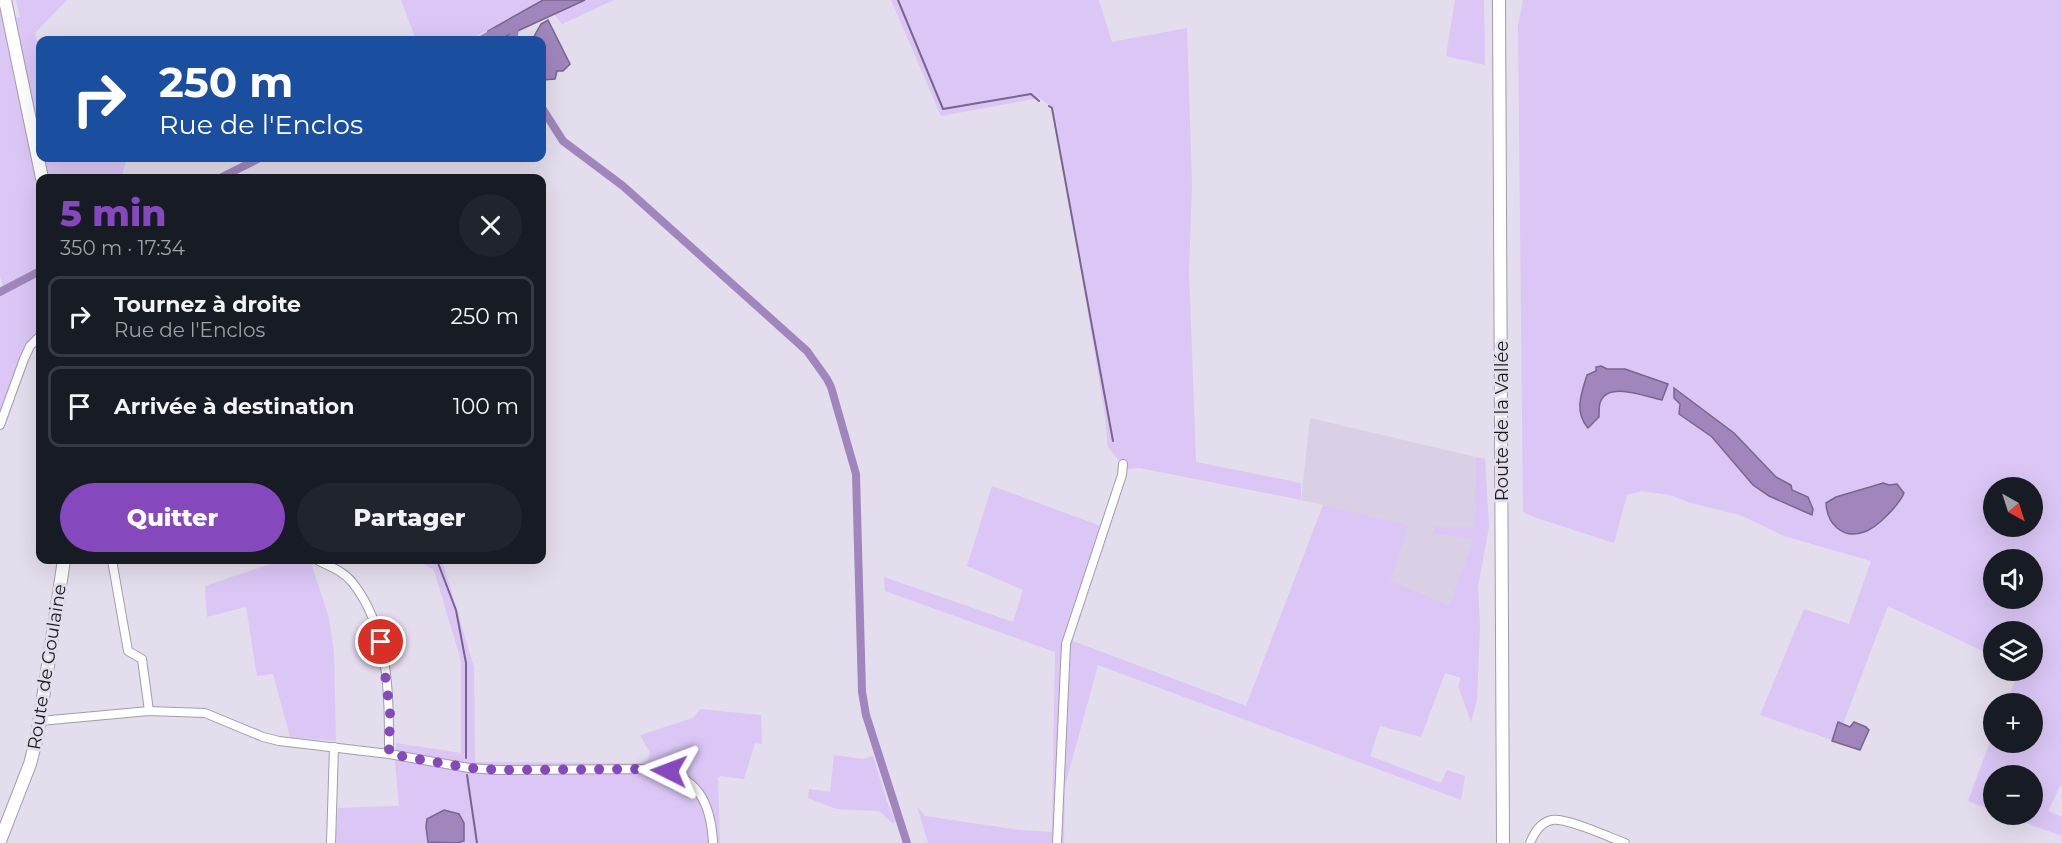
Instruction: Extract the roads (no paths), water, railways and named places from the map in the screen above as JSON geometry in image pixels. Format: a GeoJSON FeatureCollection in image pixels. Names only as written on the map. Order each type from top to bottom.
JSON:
{"type":"FeatureCollection","features":[{"type":"Feature","properties":{"kind":"main road"},"geometry":{"type":"LineString","coordinates":[[6,0],[36,148]]}},
{"type":"Feature","properties":{"kind":"main road","name":"Route de la Vallée"},"geometry":{"type":"LineString","coordinates":[[1499,0],[1503,843]]}},
{"type":"Feature","properties":{"kind":"main road","name":"Route de Goulaine"},"geometry":{"type":"LineString","coordinates":[[0,841],[30,764],[40,721],[63,564]]}},
{"type":"Feature","properties":{"kind":"street"},"geometry":{"type":"LineString","coordinates":[[0,425],[24,359],[30,346],[36,340]]}},
{"type":"Feature","properties":{"kind":"street"},"geometry":{"type":"LineString","coordinates":[[1057,843],[1064,654],[1068,635],[1122,475],[1123,464]]}},
{"type":"Feature","properties":{"kind":"street"},"geometry":{"type":"LineString","coordinates":[[113,564],[128,651],[142,659],[149,711]]}},
{"type":"Feature","properties":{"kind":"street"},"geometry":{"type":"LineString","coordinates":[[325,564],[352,581],[364,602],[381,642],[390,713],[389,754]]}},
{"type":"Feature","properties":{"kind":"street"},"geometry":{"type":"LineString","coordinates":[[40,721],[149,711],[205,713],[271,739],[389,754],[469,768],[669,771],[694,786],[707,805],[712,821],[713,843]]}},
{"type":"Feature","properties":{"kind":"street"},"geometry":{"type":"LineString","coordinates":[[331,843],[334,747]]}},
{"type":"Feature","properties":{"kind":"street"},"geometry":{"type":"LineString","coordinates":[[1530,843],[1534,832],[1553,820],[1567,821],[1625,843]]}},
{"type":"Feature","properties":{"kind":"waterway"},"geometry":{"type":"LineString","coordinates":[[898,0],[943,109],[1031,94],[1039,101]]}},
{"type":"Feature","properties":{"kind":"waterway"},"geometry":{"type":"LineString","coordinates":[[514,36],[516,23]]}},
{"type":"Feature","properties":{"kind":"waterway"},"geometry":{"type":"LineString","coordinates":[[488,36],[495,32]]}},
{"type":"Feature","properties":{"kind":"waterway"},"geometry":{"type":"LineString","coordinates":[[1049,106],[1052,108],[1113,441]]}},
{"type":"Feature","properties":{"kind":"waterway"},"geometry":{"type":"LineString","coordinates":[[546,114],[563,141],[623,186],[807,351],[831,387],[856,474],[862,692],[866,715],[907,843]]}},
{"type":"Feature","properties":{"kind":"waterway"},"geometry":{"type":"LineString","coordinates":[[228,174],[252,162]]}},
{"type":"Feature","properties":{"kind":"waterway"},"geometry":{"type":"LineString","coordinates":[[0,292],[36,273]]}},
{"type":"Feature","properties":{"kind":"waterway"},"geometry":{"type":"LineString","coordinates":[[438,564],[456,610],[466,663],[466,758]]}},
{"type":"Feature","properties":{"kind":"waterway"},"geometry":{"type":"LineString","coordinates":[[467,775],[477,843]]}}]}
